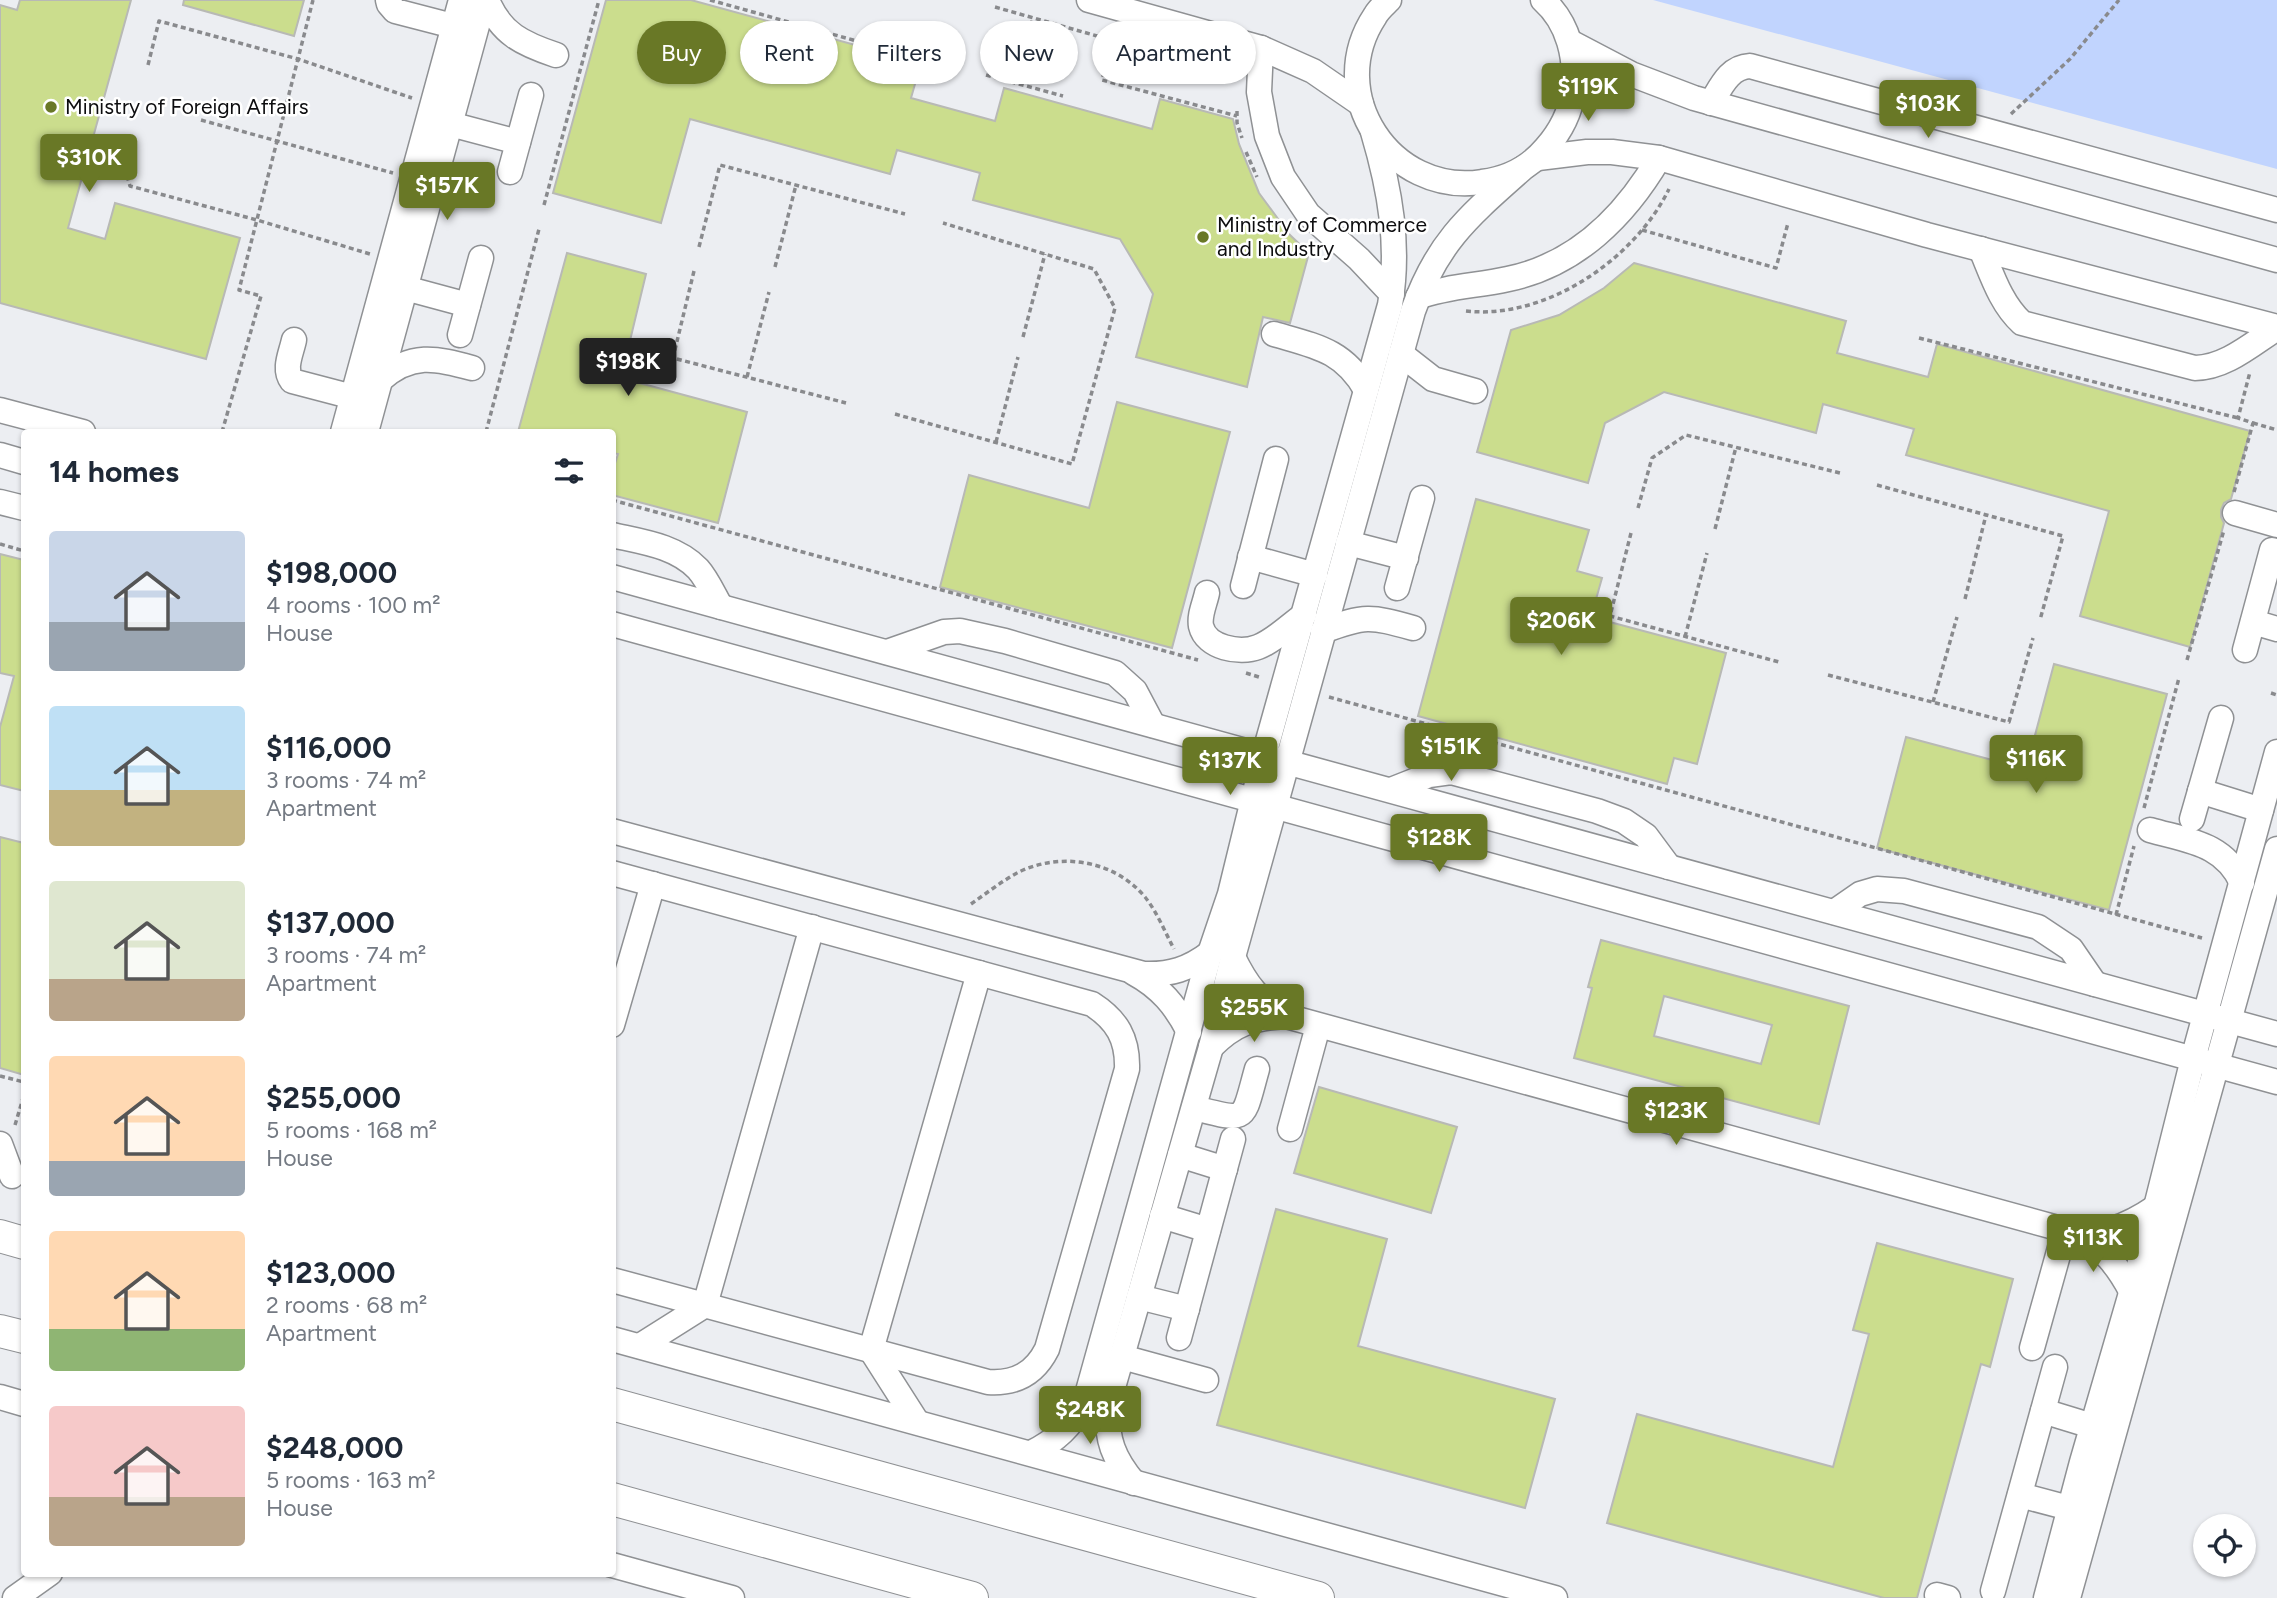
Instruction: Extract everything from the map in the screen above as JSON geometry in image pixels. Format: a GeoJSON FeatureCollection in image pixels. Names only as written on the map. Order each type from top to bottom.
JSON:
{"type":"FeatureCollection","features":[{"type":"Feature","properties":{"kind":"main road"},"geometry":{"type":"LineString","coordinates":[[0,1236],[21,1242]]}},
{"type":"Feature","properties":{"kind":"main road"},"geometry":{"type":"LineString","coordinates":[[0,1331],[21,1336]]}},
{"type":"Feature","properties":{"kind":"main road"},"geometry":{"type":"LineString","coordinates":[[616,1405],[1318,1598]]}},
{"type":"Feature","properties":{"kind":"main road"},"geometry":{"type":"LineString","coordinates":[[616,1500],[972,1598]]}},
{"type":"Feature","properties":{"kind":"street"},"geometry":{"type":"LineString","coordinates":[[388,0],[388,4],[395,10],[453,26]]}},
{"type":"Feature","properties":{"kind":"street"},"geometry":{"type":"LineString","coordinates":[[344,429],[388,259],[461,0]]}},
{"type":"Feature","properties":{"kind":"street"},"geometry":{"type":"LineString","coordinates":[[485,0],[496,18],[514,37],[531,47],[556,55]]}},
{"type":"Feature","properties":{"kind":"street"},"geometry":{"type":"LineString","coordinates":[[367,429],[485,0]]}},
{"type":"Feature","properties":{"kind":"street"},"geometry":{"type":"LineString","coordinates":[[1089,0],[1261,48],[1313,71],[1361,104]]}},
{"type":"Feature","properties":{"kind":"street"},"geometry":{"type":"LineString","coordinates":[[1134,1483],[1121,1467],[1112,1448],[1107,1429],[1107,1408],[1211,1047],[1230,894],[1264,803],[1295,688],[1304,615],[1392,293],[1393,228],[1387,185],[1373,132],[1361,104],[1357,74],[1362,43],[1374,16],[1389,0]]}},
{"type":"Feature","properties":{"kind":"street"},"geometry":{"type":"LineString","coordinates":[[1295,688],[1323,631],[1401,354],[1418,297],[1430,268],[1467,218],[1530,164],[1559,134],[1572,105],[1575,74],[1570,42],[1562,23],[1547,2]]}},
{"type":"Feature","properties":{"kind":"street"},"geometry":{"type":"LineString","coordinates":[[1570,42],[1631,74],[1711,103],[2277,260]]}},
{"type":"Feature","properties":{"kind":"street"},"geometry":{"type":"LineString","coordinates":[[1261,48],[1259,92],[1267,136],[1283,177],[1308,214],[1359,259],[1392,293]]}},
{"type":"Feature","properties":{"kind":"street"},"geometry":{"type":"LineString","coordinates":[[1711,103],[1730,73],[1743,66],[1750,66],[2277,209]]}},
{"type":"Feature","properties":{"kind":"street"},"geometry":{"type":"LineString","coordinates":[[510,173],[531,95]]}},
{"type":"Feature","properties":{"kind":"street"},"geometry":{"type":"LineString","coordinates":[[450,124],[518,142]]}},
{"type":"Feature","properties":{"kind":"street"},"geometry":{"type":"LineString","coordinates":[[1373,132],[1391,154],[1413,171],[1440,181],[1468,184],[1496,180],[1530,164],[1587,152],[1659,158],[1981,249],[2277,327]]}},
{"type":"Feature","properties":{"kind":"street"},"geometry":{"type":"LineString","coordinates":[[1418,297],[1455,286],[1508,279],[1539,270],[1569,255],[1597,236],[1621,213],[1642,187],[1659,158]]}},
{"type":"Feature","properties":{"kind":"street"},"geometry":{"type":"LineString","coordinates":[[1981,249],[2003,299],[2022,323],[2194,368],[2208,368],[2225,361],[2277,327]]}},
{"type":"Feature","properties":{"kind":"street"},"geometry":{"type":"LineString","coordinates":[[460,335],[481,258]]}},
{"type":"Feature","properties":{"kind":"street"},"geometry":{"type":"LineString","coordinates":[[405,288],[468,305]]}},
{"type":"Feature","properties":{"kind":"street"},"geometry":{"type":"LineString","coordinates":[[1274,334],[1329,351],[1352,368],[1366,390]]}},
{"type":"Feature","properties":{"kind":"street"},"geometry":{"type":"LineString","coordinates":[[294,340],[287,368],[292,381],[352,397]]}},
{"type":"Feature","properties":{"kind":"street"},"geometry":{"type":"LineString","coordinates":[[1401,354],[1433,379],[1475,391]]}},
{"type":"Feature","properties":{"kind":"street"},"geometry":{"type":"LineString","coordinates":[[380,380],[399,366],[420,359],[442,360],[472,368]]}},
{"type":"Feature","properties":{"kind":"street"},"geometry":{"type":"LineString","coordinates":[[0,410],[72,429]]}},
{"type":"Feature","properties":{"kind":"street"},"geometry":{"type":"LineString","coordinates":[[0,455],[21,461]]}},
{"type":"Feature","properties":{"kind":"street"},"geometry":{"type":"LineString","coordinates":[[1242,586],[1276,459]]}},
{"type":"Feature","properties":{"kind":"street"},"geometry":{"type":"LineString","coordinates":[[1397,588],[1422,498]]}},
{"type":"Feature","properties":{"kind":"street"},"geometry":{"type":"LineString","coordinates":[[0,502],[21,507]]}},
{"type":"Feature","properties":{"kind":"street"},"geometry":{"type":"LineString","coordinates":[[2235,513],[2277,525]]}},
{"type":"Feature","properties":{"kind":"street"},"geometry":{"type":"LineString","coordinates":[[616,535],[668,548],[683,556],[699,571],[721,607]]}},
{"type":"Feature","properties":{"kind":"street"},"geometry":{"type":"LineString","coordinates":[[1348,543],[1406,558]]}},
{"type":"Feature","properties":{"kind":"street"},"geometry":{"type":"LineString","coordinates":[[2245,650],[2272,550]]}},
{"type":"Feature","properties":{"kind":"street"},"geometry":{"type":"LineString","coordinates":[[1250,557],[1315,575]]}},
{"type":"Feature","properties":{"kind":"street"},"geometry":{"type":"LineString","coordinates":[[616,579],[2277,1034]]}},
{"type":"Feature","properties":{"kind":"street"},"geometry":{"type":"LineString","coordinates":[[1207,593],[1202,628],[1208,639],[1228,648],[1245,650],[1262,645],[1304,615]]}},
{"type":"Feature","properties":{"kind":"street"},"geometry":{"type":"LineString","coordinates":[[1323,631],[1348,621],[1369,618],[1413,628]]}},
{"type":"Feature","properties":{"kind":"street"},"geometry":{"type":"LineString","coordinates":[[2253,622],[2277,628]]}},
{"type":"Feature","properties":{"kind":"street"},"geometry":{"type":"LineString","coordinates":[[616,625],[2277,1082]]}},
{"type":"Feature","properties":{"kind":"street"},"geometry":{"type":"LineString","coordinates":[[887,652],[944,632],[960,631],[1005,641],[1115,673],[1135,691],[1153,724]]}},
{"type":"Feature","properties":{"kind":"street"},"geometry":{"type":"LineString","coordinates":[[2192,819],[2221,718]]}},
{"type":"Feature","properties":{"kind":"street"},"geometry":{"type":"LineString","coordinates":[[2068,1598],[2216,1018],[2226,945],[2277,752]]}},
{"type":"Feature","properties":{"kind":"street"},"geometry":{"type":"LineString","coordinates":[[1391,790],[1429,775],[1451,772],[1597,811],[1624,821],[1646,836],[1669,867]]}},
{"type":"Feature","properties":{"kind":"street"},"geometry":{"type":"LineString","coordinates":[[2200,791],[2261,810]]}},
{"type":"Feature","properties":{"kind":"street"},"geometry":{"type":"LineString","coordinates":[[2143,825],[2219,852],[2237,871],[2242,883]]}},
{"type":"Feature","properties":{"kind":"street"},"geometry":{"type":"LineString","coordinates":[[616,832],[1131,971],[1158,975],[1185,969],[1221,955]]}},
{"type":"Feature","properties":{"kind":"street"},"geometry":{"type":"LineString","coordinates":[[2216,1018],[2270,890],[2277,849]]}},
{"type":"Feature","properties":{"kind":"street"},"geometry":{"type":"LineString","coordinates":[[616,874],[1092,1004],[1113,1020],[1125,1043],[1127,1069],[1047,1349],[1036,1367],[1018,1379],[988,1382],[616,1281]]}},
{"type":"Feature","properties":{"kind":"street"},"geometry":{"type":"LineString","coordinates":[[616,1010],[653,884]]}},
{"type":"Feature","properties":{"kind":"street"},"geometry":{"type":"LineString","coordinates":[[1834,912],[1860,894],[1877,889],[1904,891],[2038,927],[2071,948],[2095,984]]}},
{"type":"Feature","properties":{"kind":"street"},"geometry":{"type":"LineString","coordinates":[[921,957],[950,922]]}},
{"type":"Feature","properties":{"kind":"street"},"geometry":{"type":"LineString","coordinates":[[640,1346],[705,1305],[812,927]]}},
{"type":"Feature","properties":{"kind":"street"},"geometry":{"type":"LineString","coordinates":[[1221,955],[1254,994],[1268,1007],[1286,1016],[2072,1232],[2095,1234],[2126,1226],[2156,1207]]}},
{"type":"Feature","properties":{"kind":"street"},"geometry":{"type":"LineString","coordinates":[[1031,1453],[1063,1433],[1085,1402],[1189,1032],[1221,955]]}},
{"type":"Feature","properties":{"kind":"street"},"geometry":{"type":"LineString","coordinates":[[1131,971],[1146,979],[1166,996],[1189,1032]]}},
{"type":"Feature","properties":{"kind":"street"},"geometry":{"type":"LineString","coordinates":[[917,1422],[871,1350],[979,973]]}},
{"type":"Feature","properties":{"kind":"street"},"geometry":{"type":"LineString","coordinates":[[1211,1047],[1226,1032],[1244,1022],[1264,1017],[1286,1016]]}},
{"type":"Feature","properties":{"kind":"street"},"geometry":{"type":"LineString","coordinates":[[1290,1129],[1318,1026]]}},
{"type":"Feature","properties":{"kind":"street"},"geometry":{"type":"LineString","coordinates":[[2046,1598],[2131,1291],[2204,1062]]}},
{"type":"Feature","properties":{"kind":"street"},"geometry":{"type":"LineString","coordinates":[[1194,1108],[1230,1117],[1240,1115],[1246,1107],[1257,1069]]}},
{"type":"Feature","properties":{"kind":"street"},"geometry":{"type":"LineString","coordinates":[[1179,1338],[1233,1139]]}},
{"type":"Feature","properties":{"kind":"street"},"geometry":{"type":"LineString","coordinates":[[0,1144],[12,1176]]}},
{"type":"Feature","properties":{"kind":"street"},"geometry":{"type":"LineString","coordinates":[[1180,1155],[1225,1169]]}},
{"type":"Feature","properties":{"kind":"street"},"geometry":{"type":"LineString","coordinates":[[1162,1216],[1208,1230]]}},
{"type":"Feature","properties":{"kind":"street"},"geometry":{"type":"LineString","coordinates":[[2072,1232],[2104,1252],[2131,1291]]}},
{"type":"Feature","properties":{"kind":"street"},"geometry":{"type":"LineString","coordinates":[[2032,1348],[2072,1232]]}},
{"type":"Feature","properties":{"kind":"street"},"geometry":{"type":"LineString","coordinates":[[1139,1297],[1187,1309]]}},
{"type":"Feature","properties":{"kind":"street"},"geometry":{"type":"LineString","coordinates":[[616,1340],[1555,1598]]}},
{"type":"Feature","properties":{"kind":"street"},"geometry":{"type":"LineString","coordinates":[[1122,1357],[1206,1380]]}},
{"type":"Feature","properties":{"kind":"street"},"geometry":{"type":"LineString","coordinates":[[1993,1591],[2055,1367]]}},
{"type":"Feature","properties":{"kind":"street"},"geometry":{"type":"LineString","coordinates":[[0,1397],[21,1403]]}},
{"type":"Feature","properties":{"kind":"street"},"geometry":{"type":"LineString","coordinates":[[2043,1411],[2092,1426]]}},
{"type":"Feature","properties":{"kind":"street"},"geometry":{"type":"LineString","coordinates":[[2020,1495],[2069,1508]]}},
{"type":"Feature","properties":{"kind":"street"},"geometry":{"type":"LineString","coordinates":[[616,1566],[732,1598]]}},
{"type":"Feature","properties":{"kind":"street"},"geometry":{"type":"LineString","coordinates":[[15,1598],[44,1577]]}},
{"type":"Feature","properties":{"kind":"path"},"geometry":{"type":"LineString","coordinates":[[223,429],[261,296],[239,290],[313,0]]}},
{"type":"Feature","properties":{"kind":"path"},"geometry":{"type":"LineString","coordinates":[[544,205],[599,0]]}},
{"type":"Feature","properties":{"kind":"path"},"geometry":{"type":"LineString","coordinates":[[710,0],[852,40]]}},
{"type":"Feature","properties":{"kind":"path"},"geometry":{"type":"LineString","coordinates":[[2008,117],[2070,60],[2119,0]]}},
{"type":"Feature","properties":{"kind":"path"},"geometry":{"type":"LineString","coordinates":[[995,7],[1092,34]]}},
{"type":"Feature","properties":{"kind":"path"},"geometry":{"type":"LineString","coordinates":[[148,65],[159,22],[298,60],[431,104]]}},
{"type":"Feature","properties":{"kind":"path"},"geometry":{"type":"LineString","coordinates":[[1019,84],[1063,96]]}},
{"type":"Feature","properties":{"kind":"path"},"geometry":{"type":"LineString","coordinates":[[1117,84],[1237,116]]}},
{"type":"Feature","properties":{"kind":"path"},"geometry":{"type":"LineString","coordinates":[[201,120],[411,178]]}},
{"type":"Feature","properties":{"kind":"path"},"geometry":{"type":"LineString","coordinates":[[114,135],[130,186],[388,259]]}},
{"type":"Feature","properties":{"kind":"path"},"geometry":{"type":"LineString","coordinates":[[699,247],[720,165],[905,214]]}},
{"type":"Feature","properties":{"kind":"path"},"geometry":{"type":"LineString","coordinates":[[775,267],[796,185]]}},
{"type":"Feature","properties":{"kind":"path"},"geometry":{"type":"LineString","coordinates":[[895,414],[1072,464],[1115,307],[1094,269],[943,223]]}},
{"type":"Feature","properties":{"kind":"path"},"geometry":{"type":"LineString","coordinates":[[1642,230],[1776,268],[1788,223]]}},
{"type":"Feature","properties":{"kind":"path"},"geometry":{"type":"LineString","coordinates":[[487,429],[538,229]]}},
{"type":"Feature","properties":{"kind":"path"},"geometry":{"type":"LineString","coordinates":[[1023,337],[1045,254]]}},
{"type":"Feature","properties":{"kind":"path"},"geometry":{"type":"LineString","coordinates":[[694,271],[673,358],[846,403]]}},
{"type":"Feature","properties":{"kind":"path"},"geometry":{"type":"LineString","coordinates":[[747,377],[769,292]]}},
{"type":"Feature","properties":{"kind":"path"},"geometry":{"type":"LineString","coordinates":[[1919,338],[2238,418]]}},
{"type":"Feature","properties":{"kind":"path"},"geometry":{"type":"LineString","coordinates":[[996,442],[1018,357]]}},
{"type":"Feature","properties":{"kind":"path"},"geometry":{"type":"LineString","coordinates":[[2253,423],[2277,430]]}},
{"type":"Feature","properties":{"kind":"path"},"geometry":{"type":"LineString","coordinates":[[1638,508],[1652,458],[1686,435],[1840,473]]}},
{"type":"Feature","properties":{"kind":"path"},"geometry":{"type":"LineString","coordinates":[[1715,529],[1736,447]]}},
{"type":"Feature","properties":{"kind":"path"},"geometry":{"type":"LineString","coordinates":[[1877,485],[2063,536],[2040,620]]}},
{"type":"Feature","properties":{"kind":"path"},"geometry":{"type":"LineString","coordinates":[[616,501],[1205,662]]}},
{"type":"Feature","properties":{"kind":"path"},"geometry":{"type":"LineString","coordinates":[[1965,599],[1986,515]]}},
{"type":"Feature","properties":{"kind":"path"},"geometry":{"type":"LineString","coordinates":[[1631,533],[1610,616],[1779,662]]}},
{"type":"Feature","properties":{"kind":"path"},"geometry":{"type":"LineString","coordinates":[[0,544],[21,550]]}},
{"type":"Feature","properties":{"kind":"path"},"geometry":{"type":"LineString","coordinates":[[1685,636],[1707,553]]}},
{"type":"Feature","properties":{"kind":"path"},"geometry":{"type":"LineString","coordinates":[[1933,702],[1957,617]]}},
{"type":"Feature","properties":{"kind":"path"},"geometry":{"type":"LineString","coordinates":[[1828,675],[2009,722],[2033,638]]}},
{"type":"Feature","properties":{"kind":"path"},"geometry":{"type":"LineString","coordinates":[[1245,673],[2226,945]]}},
{"type":"Feature","properties":{"kind":"path"},"geometry":{"type":"LineString","coordinates":[[2116,915],[2143,825],[2179,678]]}},
{"type":"Feature","properties":{"kind":"path"},"geometry":{"type":"LineString","coordinates":[[2271,693],[2277,695]]}},
{"type":"Feature","properties":{"kind":"path"},"geometry":{"type":"LineString","coordinates":[[950,922],[1022,871],[1051,862],[1084,862],[1117,874],[1146,898],[1185,969]]}},
{"type":"Feature","properties":{"kind":"path"},"geometry":{"type":"LineString","coordinates":[[0,1076],[21,1081]]}},
{"type":"Feature","properties":{"kind":"shaded area"},"geometry":{"type":"Polygon","coordinates":[[[1653,0],[2277,0],[2277,169],[1653,0]]]}},
{"type":"Feature","properties":{"kind":"building","name":"Ministry of Foreign Affairs"},"geometry":{"type":"Polygon","coordinates":[[[20,0],[131,0],[68,228],[105,239],[115,203],[240,238],[206,359],[0,303],[0,5],[17,10],[20,0]]]}},
{"type":"Feature","properties":{"kind":"building","name":"Ministry of Foreign Affairs"},"geometry":{"type":"Polygon","coordinates":[[[184,0],[304,0],[294,36],[183,5],[184,0]]]}},
{"type":"Feature","properties":{"kind":"building"},"geometry":{"type":"Polygon","coordinates":[[[606,0],[691,0],[768,21],[740,21],[740,84],[838,84],[838,40],[852,44],[852,84],[915,84],[911,98],[995,121],[1004,88],[1152,129],[1160,99],[1233,119],[1239,144],[1259,193],[1290,235],[1309,253],[1290,323],[1263,317],[1247,387],[1136,357],[1153,294],[1120,239],[973,200],[980,173],[897,150],[890,174],[690,119],[661,223],[553,193],[606,0]]]}},
{"type":"Feature","properties":{"kind":"building"},"geometry":{"type":"Polygon","coordinates":[[[567,253],[646,274],[621,378],[747,412],[718,523],[616,496],[616,429],[519,429],[567,253]]]}},
{"type":"Feature","properties":{"kind":"building"},"geometry":{"type":"Polygon","coordinates":[[[1634,263],[1846,321],[1837,353],[1928,377],[1937,344],[2250,431],[2231,499],[2224,503],[2221,510],[2224,523],[2190,647],[2080,616],[2109,511],[1906,455],[1914,429],[1823,404],[1816,433],[1664,392],[1605,423],[1588,483],[1477,452],[1511,330],[1559,315],[1604,288],[1634,263]]]}},
{"type":"Feature","properties":{"kind":"building"},"geometry":{"type":"Polygon","coordinates":[[[1117,402],[1230,432],[1172,648],[940,587],[969,475],[1089,508],[1117,402]]]}},
{"type":"Feature","properties":{"kind":"building"},"geometry":{"type":"Polygon","coordinates":[[[1476,499],[1589,530],[1577,571],[1602,578],[1591,617],[1726,653],[1697,764],[1674,758],[1667,784],[1418,716],[1476,499]]]}},
{"type":"Feature","properties":{"kind":"building"},"geometry":{"type":"Polygon","coordinates":[[[0,554],[21,559],[21,790],[0,785],[0,727],[14,676],[0,673],[0,554]]]}},
{"type":"Feature","properties":{"kind":"building"},"geometry":{"type":"Polygon","coordinates":[[[2054,664],[2167,694],[2109,910],[1877,848],[1906,737],[2026,769],[2054,664]]]}},
{"type":"Feature","properties":{"kind":"building"},"geometry":{"type":"Polygon","coordinates":[[[0,837],[21,842],[21,1074],[0,1068],[0,837]]]}},
{"type":"Feature","properties":{"kind":"building"},"geometry":{"type":"Polygon","coordinates":[[[1601,940],[1849,1006],[1819,1124],[1574,1058],[1592,988],[1588,987],[1601,940]],[[1664,996],[1654,1036],[1761,1064],[1772,1025],[1664,996]]]}},
{"type":"Feature","properties":{"kind":"building"},"geometry":{"type":"Polygon","coordinates":[[[1319,1087],[1457,1127],[1431,1213],[1294,1173],[1319,1087]]]}},
{"type":"Feature","properties":{"kind":"building"},"geometry":{"type":"Polygon","coordinates":[[[1276,1209],[1387,1239],[1358,1346],[1555,1399],[1525,1508],[1217,1425],[1276,1209]]]}},
{"type":"Feature","properties":{"kind":"building"},"geometry":{"type":"Polygon","coordinates":[[[1877,1243],[2013,1279],[1990,1367],[1981,1364],[1917,1598],[1884,1598],[1607,1523],[1637,1414],[1833,1467],[1869,1334],[1853,1330],[1877,1243]]]}},
{"type":"Feature","properties":{"kind":"place","name":"Ministry of Foreign Affairs"},"geometry":{"type":"Point","coordinates":[51,107]}},
{"type":"Feature","properties":{"kind":"place","name":"Ministry of Commerce and Industry"},"geometry":{"type":"Point","coordinates":[1203,237]}}]}
